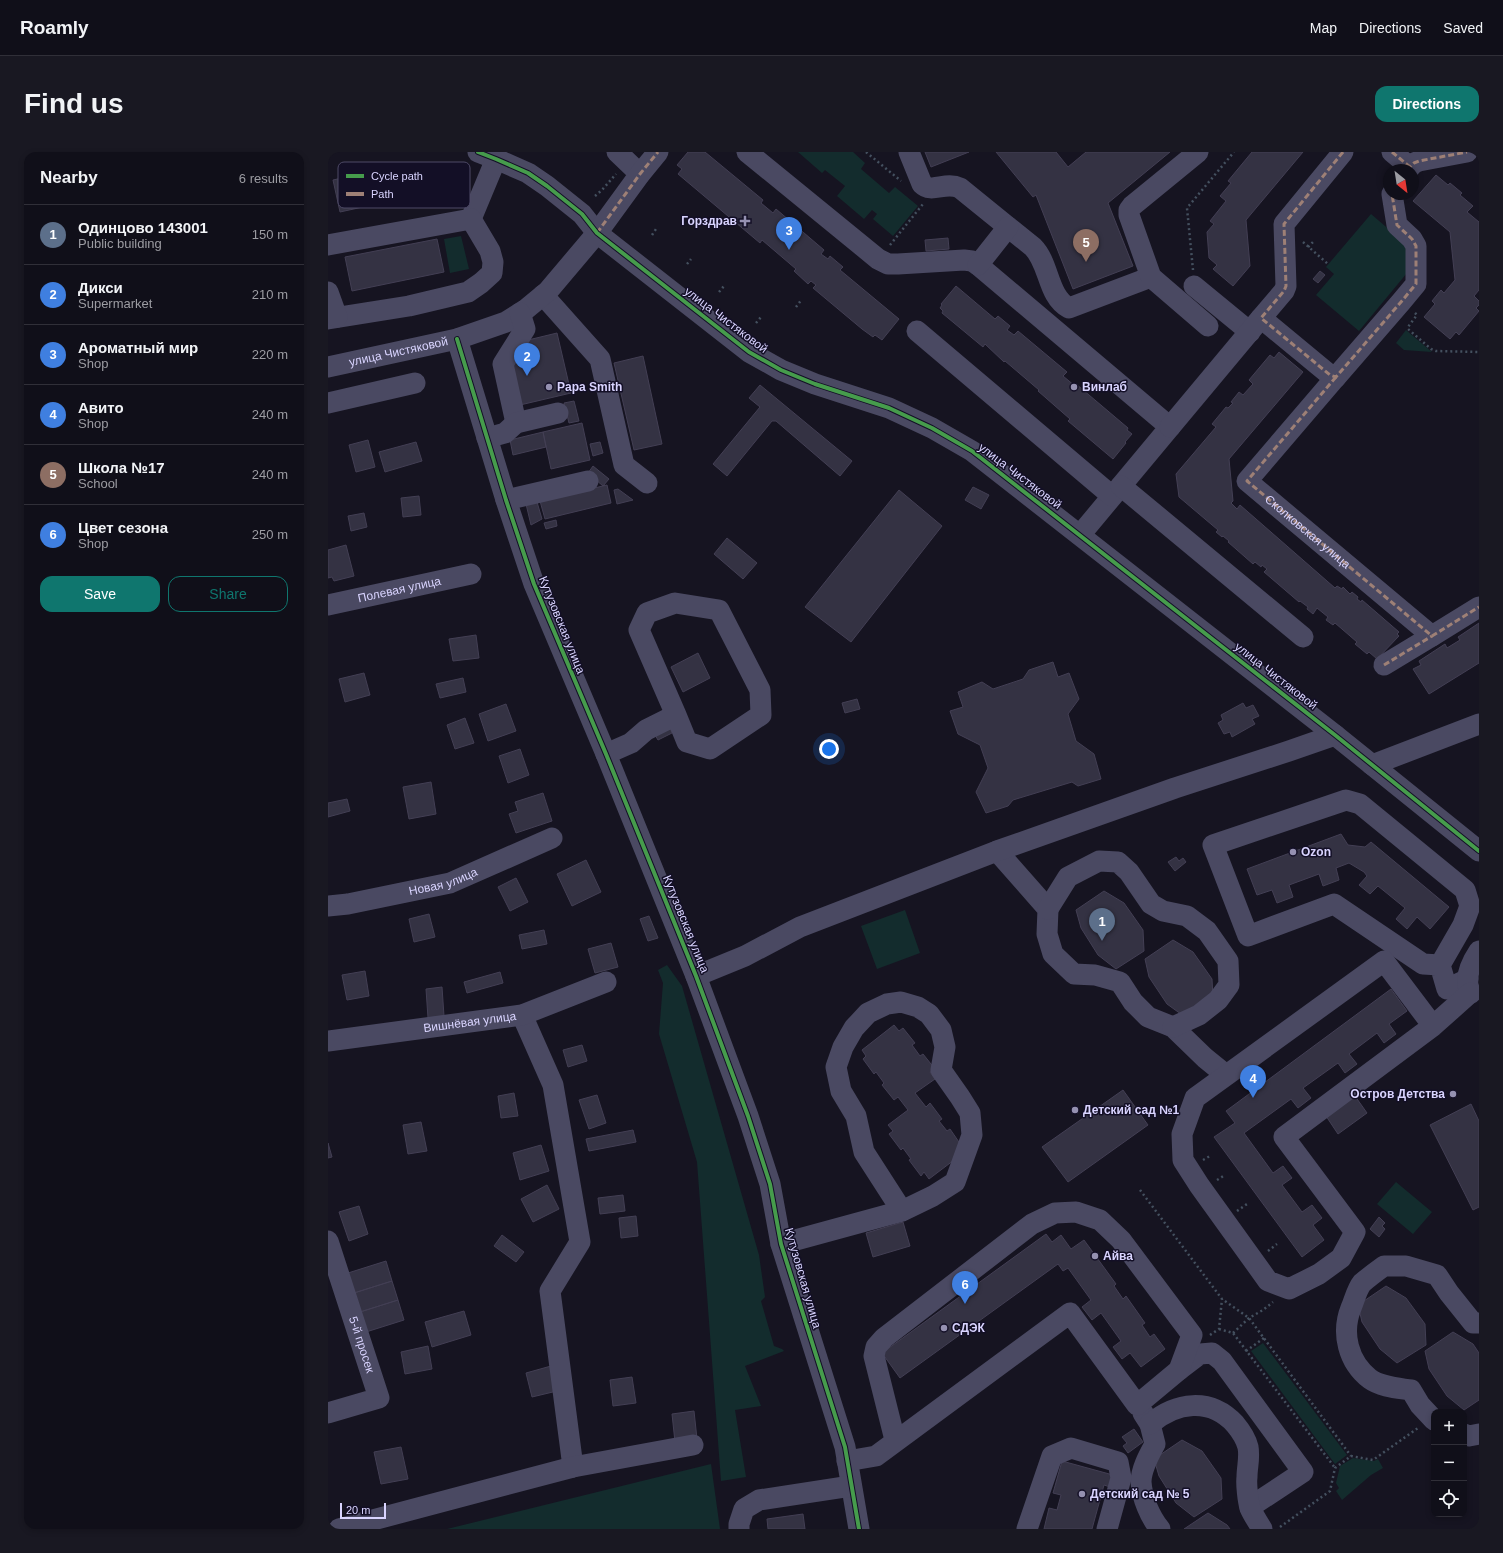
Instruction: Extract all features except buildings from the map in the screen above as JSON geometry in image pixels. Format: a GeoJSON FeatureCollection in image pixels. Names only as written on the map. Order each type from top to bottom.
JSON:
{"type":"FeatureCollection","features":[{"type":"Feature","properties":{"kind":"street"},"geometry":{"type":"LineString","coordinates":[[617,152],[640,174]]}},
{"type":"Feature","properties":{"kind":"street"},"geometry":{"type":"LineString","coordinates":[[597,233],[658,152]]}},
{"type":"Feature","properties":{"kind":"street"},"geometry":{"type":"LineString","coordinates":[[747,152],[878,259],[888,264],[964,260],[972,261],[1170,427]]}},
{"type":"Feature","properties":{"kind":"street"},"geometry":{"type":"LineString","coordinates":[[909,152],[925,188],[929,189],[949,185],[960,188],[1038,252],[1058,299],[1069,308],[1151,277]]}},
{"type":"Feature","properties":{"kind":"street"},"geometry":{"type":"LineString","coordinates":[[1198,152],[1132,206],[1129,210],[1129,214],[1151,277],[1208,326]]}},
{"type":"Feature","properties":{"kind":"street"},"geometry":{"type":"LineString","coordinates":[[1080,535],[1284,291],[1286,286],[1284,227],[1286,220],[1343,152]]}},
{"type":"Feature","properties":{"kind":"street"},"geometry":{"type":"LineString","coordinates":[[1392,152],[1404,164]]}},
{"type":"Feature","properties":{"kind":"street"},"geometry":{"type":"LineString","coordinates":[[1414,164],[1419,161],[1467,152]]}},
{"type":"Feature","properties":{"kind":"street"},"geometry":{"type":"LineString","coordinates":[[328,292],[332,318],[417,304],[468,292],[477,286],[492,273],[493,262],[490,251],[471,219],[487,155]]}},
{"type":"Feature","properties":{"kind":"street","name":"улица Чистяковой"},"geometry":{"type":"LineString","coordinates":[[487,155],[528,174],[547,186],[582,214],[597,233],[749,352],[781,370],[815,384],[889,408],[932,428],[972,451],[1335,734],[1479,851]]}},
{"type":"Feature","properties":{"kind":"street","name":"Сколковская улица"},"geometry":{"type":"LineString","coordinates":[[1393,200],[1397,225],[1412,239],[1416,246],[1416,284],[1247,481],[1432,636]]}},
{"type":"Feature","properties":{"kind":"street"},"geometry":{"type":"LineString","coordinates":[[328,245],[471,219]]}},
{"type":"Feature","properties":{"kind":"street"},"geometry":{"type":"LineString","coordinates":[[978,265],[1008,227]]}},
{"type":"Feature","properties":{"kind":"street","name":"улица Чистяковой"},"geometry":{"type":"LineString","coordinates":[[328,367],[458,339],[506,322],[548,291],[597,233]]}},
{"type":"Feature","properties":{"kind":"street"},"geometry":{"type":"LineString","coordinates":[[1194,286],[1256,325],[1330,375],[1336,377]]}},
{"type":"Feature","properties":{"kind":"street"},"geometry":{"type":"LineString","coordinates":[[542,295],[600,360],[624,465],[647,483]]}},
{"type":"Feature","properties":{"kind":"street"},"geometry":{"type":"LineString","coordinates":[[516,423],[502,364],[525,329],[520,313]]}},
{"type":"Feature","properties":{"kind":"street"},"geometry":{"type":"LineString","coordinates":[[917,331],[1303,637]]}},
{"type":"Feature","properties":{"kind":"street","name":"Кутузовская улица"},"geometry":{"type":"LineString","coordinates":[[458,339],[506,500],[534,584],[606,754],[696,976],[748,1116],[767,1177],[781,1244],[845,1447],[858,1529]]}},
{"type":"Feature","properties":{"kind":"street"},"geometry":{"type":"LineString","coordinates":[[328,403],[415,383]]}},
{"type":"Feature","properties":{"kind":"street"},"geometry":{"type":"LineString","coordinates":[[487,438],[505,433],[516,423],[558,413]]}},
{"type":"Feature","properties":{"kind":"street"},"geometry":{"type":"LineString","coordinates":[[506,500],[588,481]]}},
{"type":"Feature","properties":{"kind":"street","name":"Полевая улица"},"geometry":{"type":"LineString","coordinates":[[328,605],[471,574]]}},
{"type":"Feature","properties":{"kind":"street"},"geometry":{"type":"LineString","coordinates":[[675,602],[719,610],[760,690],[761,714],[710,749],[687,742],[676,715],[639,630],[647,613],[675,602]]}},
{"type":"Feature","properties":{"kind":"street"},"geometry":{"type":"LineString","coordinates":[[1384,665],[1479,607]]}},
{"type":"Feature","properties":{"kind":"street"},"geometry":{"type":"LineString","coordinates":[[606,754],[631,743],[646,730],[676,715]]}},
{"type":"Feature","properties":{"kind":"street"},"geometry":{"type":"LineString","coordinates":[[1372,765],[1479,724]]}},
{"type":"Feature","properties":{"kind":"street"},"geometry":{"type":"LineString","coordinates":[[696,976],[745,956],[800,926],[997,851],[1175,788],[1289,751],[1335,734]]}},
{"type":"Feature","properties":{"kind":"street"},"geometry":{"type":"LineString","coordinates":[[1440,964],[1423,964],[1334,904],[1248,936],[1214,845],[1346,800],[1360,804],[1465,890],[1470,906],[1463,925],[1440,964],[1447,989],[1472,991]]}},
{"type":"Feature","properties":{"kind":"street","name":"Новая улица"},"geometry":{"type":"LineString","coordinates":[[328,906],[348,904],[450,883],[552,838]]}},
{"type":"Feature","properties":{"kind":"street"},"geometry":{"type":"LineString","coordinates":[[997,851],[1048,909]]}},
{"type":"Feature","properties":{"kind":"street"},"geometry":{"type":"LineString","coordinates":[[1173,1027],[1199,1015],[1218,1000],[1229,985],[1228,962],[1207,931],[1187,916],[1164,911],[1151,904],[1129,872],[1118,862],[1099,861],[1068,877],[1048,909],[1047,934],[1053,954],[1074,974],[1095,975],[1120,982],[1133,1002],[1148,1017],[1173,1027],[1205,1058],[1226,1075]]}},
{"type":"Feature","properties":{"kind":"street"},"geometry":{"type":"LineString","coordinates":[[1433,1026],[1384,961],[1195,1098],[1182,1134],[1183,1160],[1199,1186],[1268,1281],[1290,1289],[1319,1274],[1341,1258],[1355,1232],[1284,1137],[1433,1026],[1472,991],[1472,962],[1479,951]]}},
{"type":"Feature","properties":{"kind":"street","name":"Вишнёвая улица"},"geometry":{"type":"LineString","coordinates":[[328,1041],[522,1015],[606,982]]}},
{"type":"Feature","properties":{"kind":"street"},"geometry":{"type":"LineString","coordinates":[[781,1244],[902,1211],[933,1196],[956,1182],[972,1135],[970,1113],[942,1070],[945,1047],[942,1030],[929,1014],[918,1007],[901,1002],[887,1004],[868,1014],[854,1028],[843,1047],[836,1067],[841,1091],[856,1116],[864,1152],[902,1211]]}},
{"type":"Feature","properties":{"kind":"street"},"geometry":{"type":"LineString","coordinates":[[522,1015],[553,1085],[580,1242],[550,1291],[573,1467]]}},
{"type":"Feature","properties":{"kind":"street"},"geometry":{"type":"LineString","coordinates":[[896,1440],[874,1356],[876,1347],[884,1338],[1032,1224],[1055,1213],[1076,1212],[1100,1220],[1121,1240],[1192,1335],[1179,1370]]}},
{"type":"Feature","properties":{"kind":"street","name":"5-й просек"},"geometry":{"type":"LineString","coordinates":[[328,1241],[379,1398],[328,1413]]}},
{"type":"Feature","properties":{"kind":"street"},"geometry":{"type":"LineString","coordinates":[[1341,1258],[1361,1284]]}},
{"type":"Feature","properties":{"kind":"street"},"geometry":{"type":"LineString","coordinates":[[1431,1417],[1420,1405],[1411,1390],[1389,1387],[1371,1379],[1358,1365],[1349,1350],[1346,1332],[1349,1314],[1361,1284],[1384,1266],[1406,1266],[1437,1275],[1449,1293],[1477,1321]]}},
{"type":"Feature","properties":{"kind":"street"},"geometry":{"type":"LineString","coordinates":[[847,1461],[876,1456],[1070,1313],[1150,1424],[1155,1444],[1146,1462],[1141,1482],[1146,1505],[1160,1529]]}},
{"type":"Feature","properties":{"kind":"street"},"geometry":{"type":"LineString","coordinates":[[1137,1404],[1200,1354],[1212,1353],[1222,1361],[1303,1472],[1250,1507]]}},
{"type":"Feature","properties":{"kind":"street"},"geometry":{"type":"LineString","coordinates":[[1150,1424],[1160,1416],[1174,1409],[1203,1405],[1219,1410],[1230,1419],[1239,1429],[1248,1446],[1250,1459],[1247,1478],[1250,1507],[1262,1529]]}},
{"type":"Feature","properties":{"kind":"street"},"geometry":{"type":"LineString","coordinates":[[1467,1435],[1479,1434]]}},
{"type":"Feature","properties":{"kind":"street"},"geometry":{"type":"LineString","coordinates":[[339,1529],[573,1467],[693,1445]]}},
{"type":"Feature","properties":{"kind":"street"},"geometry":{"type":"LineString","coordinates":[[1027,1529],[1052,1456],[1071,1448],[1118,1462],[1121,1478],[1107,1529]]}},
{"type":"Feature","properties":{"kind":"street"},"geometry":{"type":"LineString","coordinates":[[739,1529],[739,1524],[744,1509],[759,1500],[852,1486]]}},
{"type":"Feature","properties":{"kind":"path"},"geometry":{"type":"LineString","coordinates":[[866,152],[902,182]]}},
{"type":"Feature","properties":{"kind":"path"},"geometry":{"type":"LineString","coordinates":[[1194,286],[1187,208],[1234,152]]}},
{"type":"Feature","properties":{"kind":"path"},"geometry":{"type":"LineString","coordinates":[[878,259],[925,201]]}},
{"type":"Feature","properties":{"kind":"path"},"geometry":{"type":"LineString","coordinates":[[1284,227],[1328,264]]}},
{"type":"Feature","properties":{"kind":"path"},"geometry":{"type":"LineString","coordinates":[[652,235],[656,229]]}},
{"type":"Feature","properties":{"kind":"path"},"geometry":{"type":"LineString","coordinates":[[1308,247],[1313,242]]}},
{"type":"Feature","properties":{"kind":"path"},"geometry":{"type":"LineString","coordinates":[[687,264],[691,259]]}},
{"type":"Feature","properties":{"kind":"path"},"geometry":{"type":"LineString","coordinates":[[719,292],[724,286]]}},
{"type":"Feature","properties":{"kind":"path"},"geometry":{"type":"LineString","coordinates":[[796,307],[802,299]]}},
{"type":"Feature","properties":{"kind":"path"},"geometry":{"type":"LineString","coordinates":[[1402,302],[1417,315],[1408,326],[1408,329],[1431,349],[1436,351],[1479,352]]}},
{"type":"Feature","properties":{"kind":"path"},"geometry":{"type":"LineString","coordinates":[[756,323],[761,317]]}},
{"type":"Feature","properties":{"kind":"path"},"geometry":{"type":"LineString","coordinates":[[1140,1190],[1222,1299],[1249,1318],[1351,1456],[1373,1460],[1431,1420]]}},
{"type":"Feature","properties":{"kind":"path"},"geometry":{"type":"LineString","coordinates":[[1234,1214],[1247,1204]]}},
{"type":"Feature","properties":{"kind":"path"},"geometry":{"type":"LineString","coordinates":[[1264,1254],[1278,1244]]}},
{"type":"Feature","properties":{"kind":"path"},"geometry":{"type":"LineString","coordinates":[[1219,1329],[1222,1299]]}},
{"type":"Feature","properties":{"kind":"path"},"geometry":{"type":"LineString","coordinates":[[1207,1337],[1219,1329],[1233,1333],[1335,1468]]}},
{"type":"Feature","properties":{"kind":"path"},"geometry":{"type":"LineString","coordinates":[[1246,1351],[1264,1338]]}},
{"type":"Feature","properties":{"kind":"path"},"geometry":{"type":"LineString","coordinates":[[1276,1529],[1330,1491],[1335,1468],[1351,1456]]}},
{"type":"Feature","properties":{"kind":"green space"},"geometry":{"type":"Polygon","coordinates":[[[798,152],[853,152],[865,163],[861,169],[889,193],[895,187],[918,206],[893,236],[873,219],[877,214],[872,210],[864,219],[837,196],[845,186],[825,170],[822,173],[798,152]]]}},
{"type":"Feature","properties":{"kind":"green space"},"geometry":{"type":"Polygon","coordinates":[[[1371,214],[1406,244],[1407,273],[1359,331],[1316,295],[1334,274],[1326,267],[1371,214]]]}},
{"type":"Feature","properties":{"kind":"green space"},"geometry":{"type":"Polygon","coordinates":[[[461,236],[469,269],[450,273],[444,239],[461,236]]]}},
{"type":"Feature","properties":{"kind":"green space"},"geometry":{"type":"Polygon","coordinates":[[[1406,330],[1432,352],[1404,350],[1396,343],[1406,330]]]}},
{"type":"Feature","properties":{"kind":"green space"},"geometry":{"type":"Polygon","coordinates":[[[905,910],[920,953],[877,969],[861,926],[905,910]]]}},
{"type":"Feature","properties":{"kind":"green space"},"geometry":{"type":"Polygon","coordinates":[[[667,965],[682,986],[759,1255],[765,1297],[761,1301],[774,1346],[784,1351],[745,1366],[761,1406],[735,1410],[746,1477],[721,1481],[697,1162],[659,1034],[663,983],[658,970],[667,965]]]}},
{"type":"Feature","properties":{"kind":"green space"},"geometry":{"type":"Polygon","coordinates":[[[1396,1182],[1432,1212],[1413,1234],[1377,1204],[1396,1182]]]}},
{"type":"Feature","properties":{"kind":"green space"},"geometry":{"type":"Polygon","coordinates":[[[1263,1343],[1347,1455],[1335,1464],[1251,1351],[1263,1343]]]}},
{"type":"Feature","properties":{"kind":"green space"},"geometry":{"type":"Polygon","coordinates":[[[1353,1458],[1374,1461],[1378,1459],[1383,1468],[1371,1475],[1342,1500],[1336,1491],[1339,1488],[1336,1483],[1340,1466],[1353,1458]]]}},
{"type":"Feature","properties":{"kind":"green space"},"geometry":{"type":"Polygon","coordinates":[[[711,1464],[720,1529],[447,1529],[711,1464]]]}},
{"type":"Feature","properties":{"kind":"marked path"},"geometry":{"type":"LineString","coordinates":[[597,233],[658,152]]}},
{"type":"Feature","properties":{"kind":"marked path"},"geometry":{"type":"LineString","coordinates":[[1343,152],[1284,224],[1286,286],[1284,291],[1261,318],[1330,375],[1336,377],[1416,284],[1416,246],[1412,239],[1397,225],[1393,200]]}},
{"type":"Feature","properties":{"kind":"marked path"},"geometry":{"type":"LineString","coordinates":[[1392,152],[1406,164]]}},
{"type":"Feature","properties":{"kind":"marked path"},"geometry":{"type":"LineString","coordinates":[[1413,164],[1419,161],[1467,152]]}},
{"type":"Feature","properties":{"kind":"marked path"},"geometry":{"type":"LineString","coordinates":[[1336,377],[1247,481],[1432,636],[1479,607]]}},
{"type":"Feature","properties":{"kind":"marked path"},"geometry":{"type":"LineString","coordinates":[[1384,665],[1432,636]]}},
{"type":"Feature","properties":{"kind":"cycle path"},"geometry":{"type":"LineString","coordinates":[[478,152],[528,173],[547,186],[582,214],[597,233],[749,352],[781,370],[815,384],[889,408],[932,428],[972,451],[1335,735],[1479,851]]}},
{"type":"Feature","properties":{"kind":"cycle path"},"geometry":{"type":"LineString","coordinates":[[457,339],[506,500],[534,584],[606,754],[696,976],[748,1116],[770,1184],[781,1244],[845,1447],[859,1529]]}},
{"type":"Feature","properties":{"kind":"place","name":"Горздрав"},"geometry":{"type":"Point","coordinates":[745,221]}},
{"type":"Feature","properties":{"kind":"place","name":"Ароматный мир"},"geometry":{"type":"Point","coordinates":[789,250]}},
{"type":"Feature","properties":{"kind":"place","name":"Школа №17"},"geometry":{"type":"Point","coordinates":[1086,262]}},
{"type":"Feature","properties":{"kind":"place","name":"Дикси"},"geometry":{"type":"Point","coordinates":[527,376]}},
{"type":"Feature","properties":{"kind":"place","name":"Papa Smith"},"geometry":{"type":"Point","coordinates":[549,387]}},
{"type":"Feature","properties":{"kind":"place","name":"Винлаб"},"geometry":{"type":"Point","coordinates":[1074,387]}},
{"type":"Feature","properties":{"kind":"place","name":"Ozon"},"geometry":{"type":"Point","coordinates":[1293,852]}},
{"type":"Feature","properties":{"kind":"place","name":"Одинцово 143001"},"geometry":{"type":"Point","coordinates":[1102,941]}},
{"type":"Feature","properties":{"kind":"place","name":"Остров Детства"},"geometry":{"type":"Point","coordinates":[1453,1094]}},
{"type":"Feature","properties":{"kind":"place","name":"Авито"},"geometry":{"type":"Point","coordinates":[1253,1098]}},
{"type":"Feature","properties":{"kind":"place","name":"Детский сад №1"},"geometry":{"type":"Point","coordinates":[1075,1110]}},
{"type":"Feature","properties":{"kind":"place","name":"Айва"},"geometry":{"type":"Point","coordinates":[1095,1256]}},
{"type":"Feature","properties":{"kind":"place","name":"Цвет сезона"},"geometry":{"type":"Point","coordinates":[965,1304]}},
{"type":"Feature","properties":{"kind":"place","name":"СДЭК"},"geometry":{"type":"Point","coordinates":[944,1328]}},
{"type":"Feature","properties":{"kind":"place","name":"Детский сад № 5"},"geometry":{"type":"Point","coordinates":[1082,1494]}}]}
